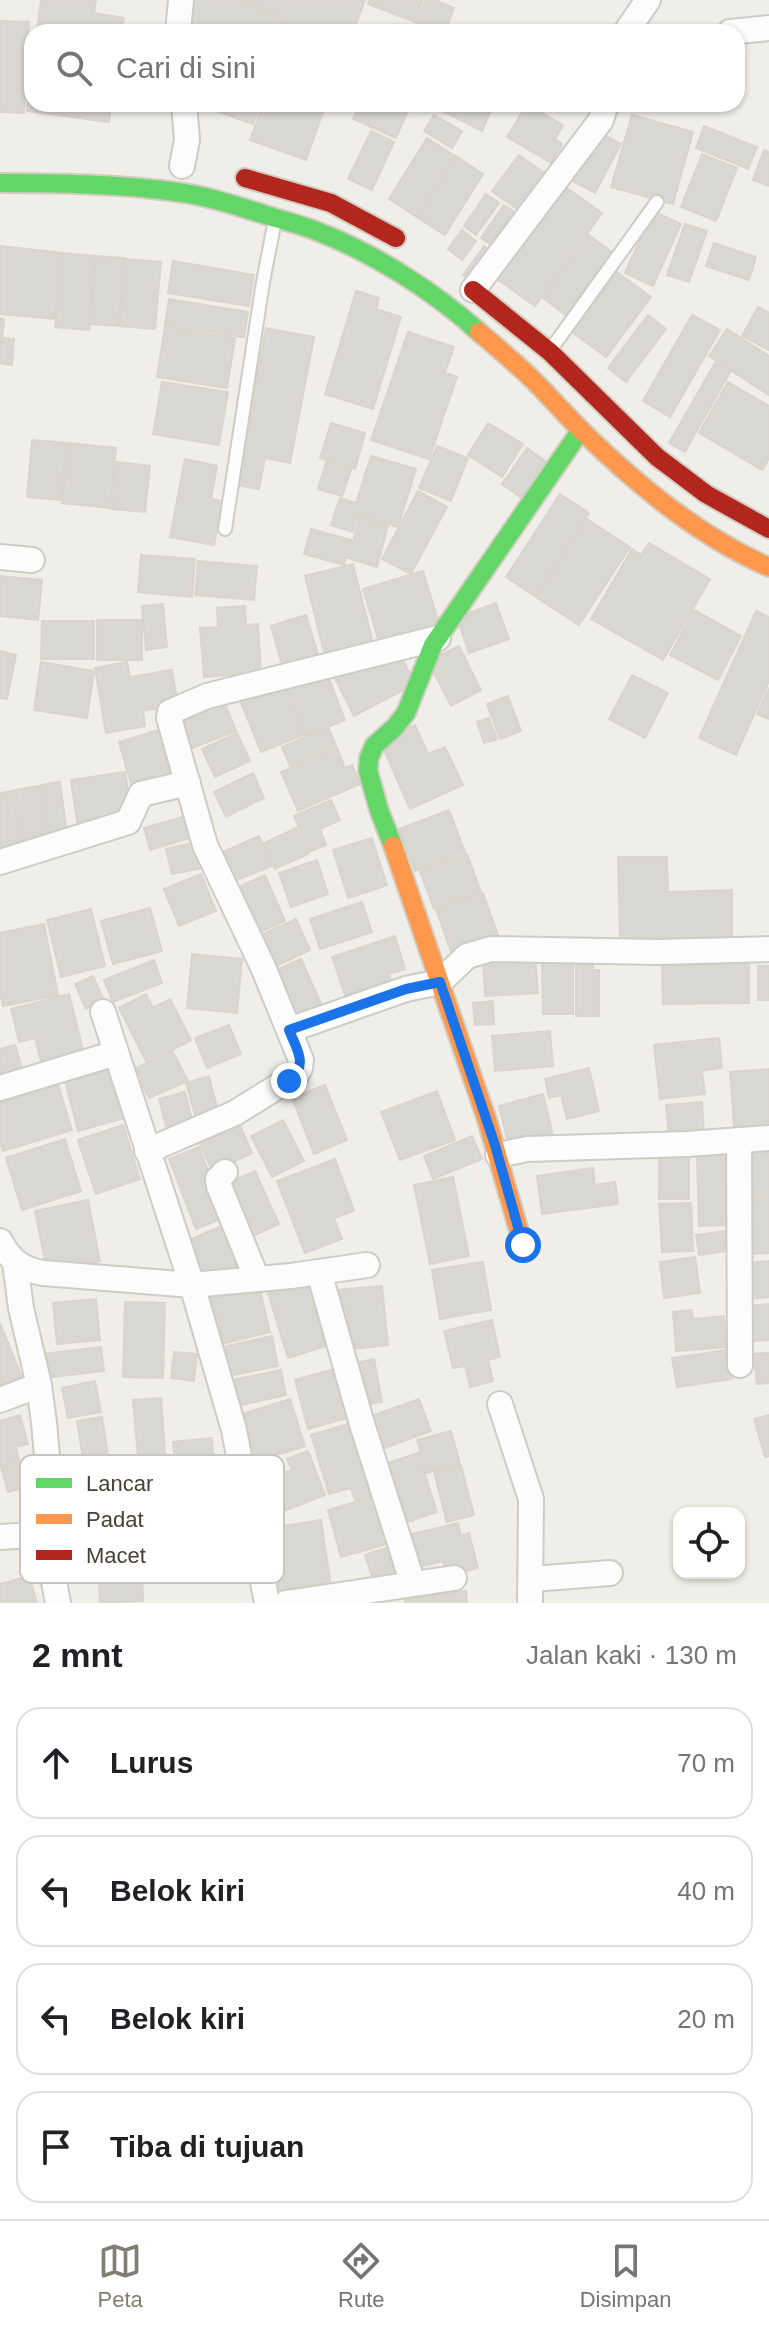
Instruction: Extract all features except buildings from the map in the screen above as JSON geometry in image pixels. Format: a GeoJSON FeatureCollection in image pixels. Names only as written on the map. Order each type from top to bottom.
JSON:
{"type":"FeatureCollection","features":[{"type":"Feature","properties":{"kind":"main road"},"geometry":{"type":"LineString","coordinates":[[234,175],[331,203],[391,235],[412,250]]}},
{"type":"Feature","properties":{"kind":"main road"},"geometry":{"type":"LineString","coordinates":[[0,183],[58,183],[178,192],[229,203],[319,232],[377,260],[456,311],[638,482],[739,554],[769,567]]}},
{"type":"Feature","properties":{"kind":"main road"},"geometry":{"type":"LineString","coordinates":[[467,286],[550,352],[657,457],[706,494],[762,525]]}},
{"type":"Feature","properties":{"kind":"main road"},"geometry":{"type":"LineString","coordinates":[[523,1245],[497,1150],[368,771],[371,751],[406,713],[423,666],[438,638],[581,430]]}},
{"type":"Feature","properties":{"kind":"street"},"geometry":{"type":"LineString","coordinates":[[179,24],[181,0]]}},
{"type":"Feature","properties":{"kind":"street"},"geometry":{"type":"LineString","coordinates":[[632,24],[648,0]]}},
{"type":"Feature","properties":{"kind":"street"},"geometry":{"type":"LineString","coordinates":[[745,30],[769,28]]}},
{"type":"Feature","properties":{"kind":"street"},"geometry":{"type":"LineString","coordinates":[[182,166],[187,140],[185,112]]}},
{"type":"Feature","properties":{"kind":"street"},"geometry":{"type":"LineString","coordinates":[[467,286],[601,120],[604,112]]}},
{"type":"Feature","properties":{"kind":"street"},"geometry":{"type":"LineString","coordinates":[[739,554],[762,525],[769,500]]}},
{"type":"Feature","properties":{"kind":"street"},"geometry":{"type":"LineString","coordinates":[[0,557],[32,560]]}},
{"type":"Feature","properties":{"kind":"street"},"geometry":{"type":"LineString","coordinates":[[147,1151],[235,1113],[296,1075],[301,1060],[257,954],[205,845],[169,718],[170,712],[207,696],[438,638]]}},
{"type":"Feature","properties":{"kind":"street"},"geometry":{"type":"LineString","coordinates":[[0,862],[128,822],[141,794],[188,783]]}},
{"type":"Feature","properties":{"kind":"street"},"geometry":{"type":"LineString","coordinates":[[289,1030],[406,989],[440,982],[467,956],[491,949],[658,952],[769,949]]}},
{"type":"Feature","properties":{"kind":"street"},"geometry":{"type":"LineString","coordinates":[[103,1012],[192,1285],[239,1455]]}},
{"type":"Feature","properties":{"kind":"street"},"geometry":{"type":"LineString","coordinates":[[0,1088],[116,1053]]}},
{"type":"Feature","properties":{"kind":"street"},"geometry":{"type":"LineString","coordinates":[[497,1150],[769,1138]]}},
{"type":"Feature","properties":{"kind":"street"},"geometry":{"type":"LineString","coordinates":[[739,1140],[740,1365]]}},
{"type":"Feature","properties":{"kind":"street"},"geometry":{"type":"LineString","coordinates":[[225,1172],[218,1179],[219,1186],[257,1279]]}},
{"type":"Feature","properties":{"kind":"street"},"geometry":{"type":"LineString","coordinates":[[0,1241],[8,1255],[26,1270],[192,1285],[367,1265]]}},
{"type":"Feature","properties":{"kind":"street"},"geometry":{"type":"LineString","coordinates":[[15,1262],[21,1308],[39,1385],[46,1455]]}},
{"type":"Feature","properties":{"kind":"street"},"geometry":{"type":"LineString","coordinates":[[319,1272],[362,1424],[413,1584]]}},
{"type":"Feature","properties":{"kind":"street"},"geometry":{"type":"LineString","coordinates":[[0,1400],[39,1385]]}},
{"type":"Feature","properties":{"kind":"street"},"geometry":{"type":"LineString","coordinates":[[500,1404],[531,1499],[531,1591],[610,1573]]}},
{"type":"Feature","properties":{"kind":"street"},"geometry":{"type":"LineString","coordinates":[[0,1537],[20,1536]]}},
{"type":"Feature","properties":{"kind":"street"},"geometry":{"type":"LineString","coordinates":[[286,1603],[454,1578]]}},
{"type":"Feature","properties":{"kind":"street"},"geometry":{"type":"LineString","coordinates":[[54,1583],[58,1603]]}},
{"type":"Feature","properties":{"kind":"street"},"geometry":{"type":"LineString","coordinates":[[263,1583],[267,1603]]}},
{"type":"Feature","properties":{"kind":"lane"},"geometry":{"type":"LineString","coordinates":[[550,352],[657,202]]}},
{"type":"Feature","properties":{"kind":"lane"},"geometry":{"type":"LineString","coordinates":[[225,529],[275,218]]}},
{"type":"Feature","properties":{"kind":"traffic: fast"},"geometry":{"type":"LineString","coordinates":[[0,183],[89,184],[177,192],[300,225],[340,241],[404,275],[479,332]]}},
{"type":"Feature","properties":{"kind":"traffic: fast"},"geometry":{"type":"LineString","coordinates":[[393,846],[368,771],[374,746],[406,713],[433,645],[581,430]]}},
{"type":"Feature","properties":{"kind":"traffic: slow"},"geometry":{"type":"LineString","coordinates":[[479,332],[521,368],[581,430],[646,489],[717,540],[769,567]]}},
{"type":"Feature","properties":{"kind":"traffic: slow"},"geometry":{"type":"LineString","coordinates":[[393,846],[487,1120],[523,1245]]}},
{"type":"Feature","properties":{"kind":"traffic: jam"},"geometry":{"type":"LineString","coordinates":[[245,178],[331,203],[396,238]]}},
{"type":"Feature","properties":{"kind":"traffic: jam"},"geometry":{"type":"LineString","coordinates":[[473,290],[550,352],[657,457],[706,494],[769,529]]}},
{"type":"Feature","properties":{"kind":"route"},"geometry":{"type":"LineString","coordinates":[[289,1081],[300,1068],[301,1060],[289,1030],[406,989],[440,982],[495,1145],[523,1245]]}}]}
